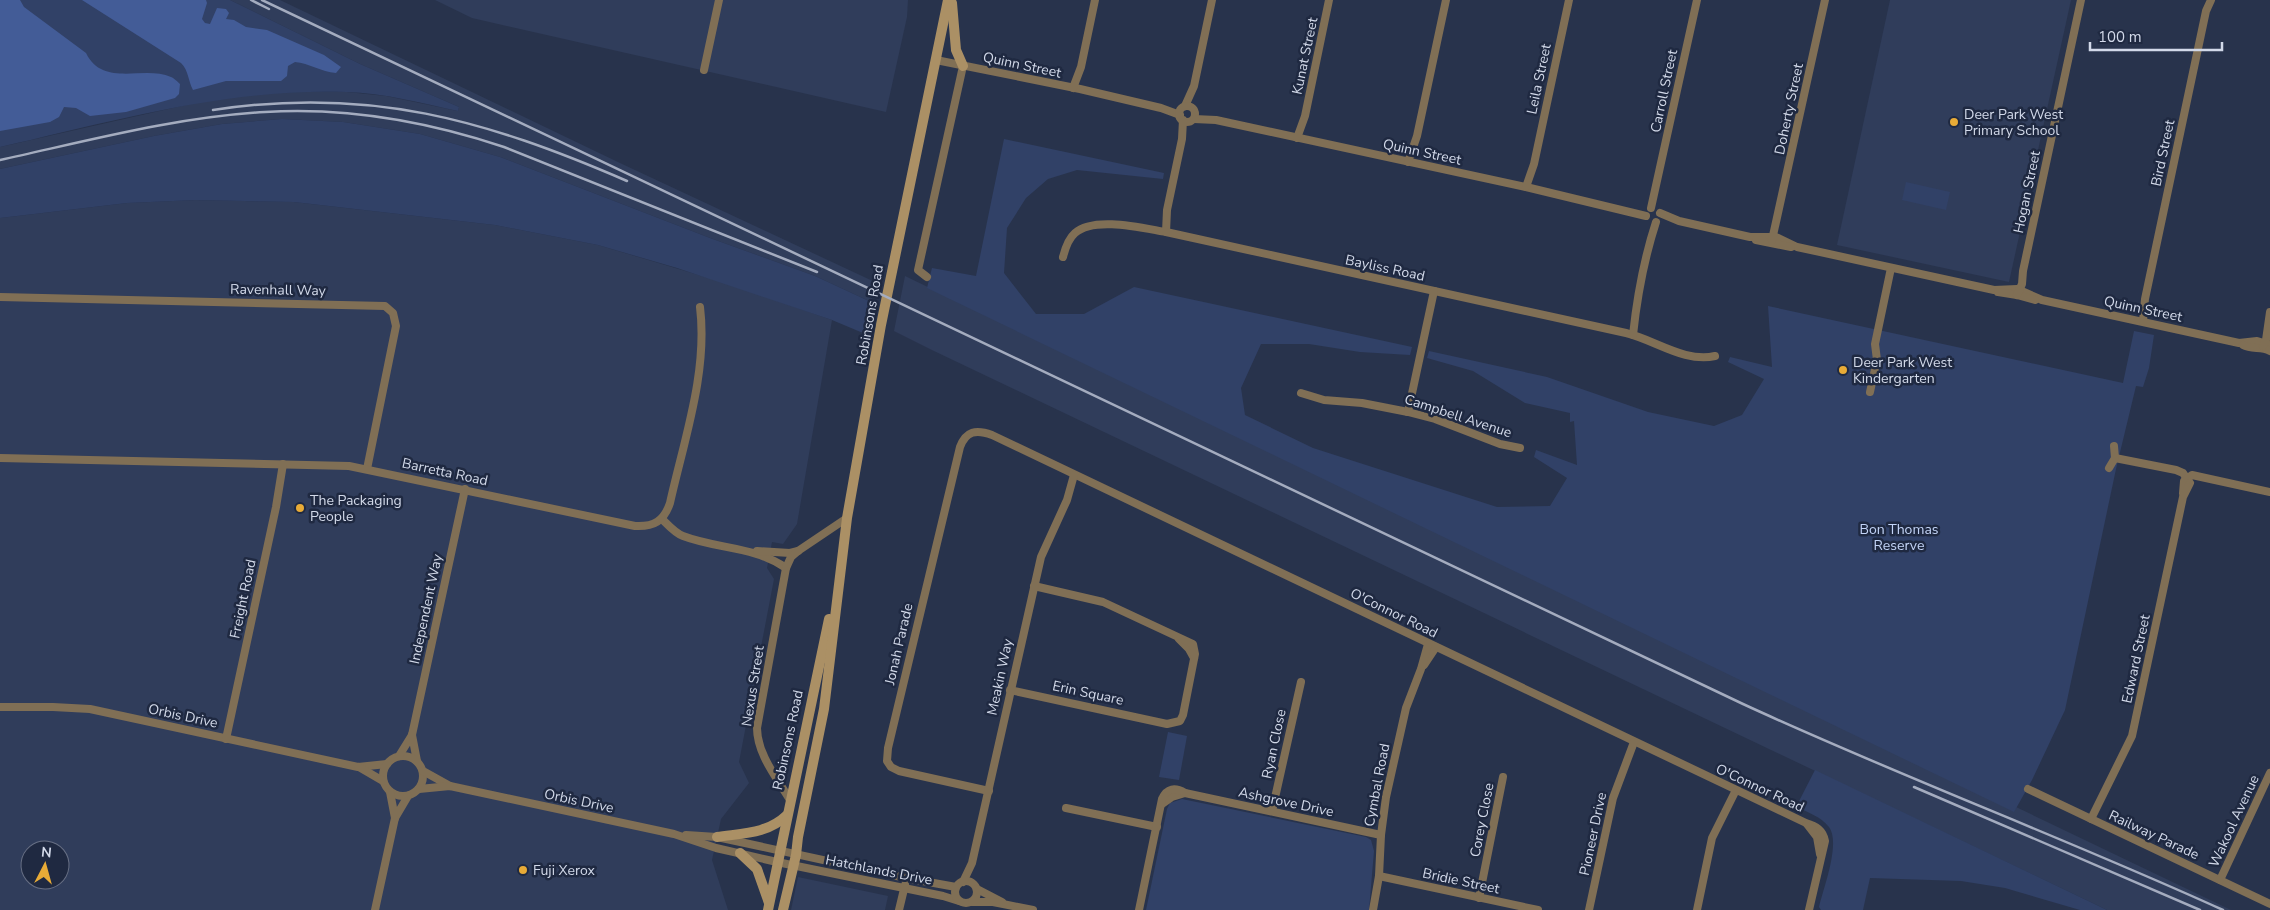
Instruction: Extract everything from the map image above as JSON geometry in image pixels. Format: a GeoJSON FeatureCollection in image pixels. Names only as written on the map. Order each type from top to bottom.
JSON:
{"type":"FeatureCollection","features":[{"type":"Feature","properties":{"kind":"main road","name":"Robinsons Road"},"geometry":{"type":"LineString","coordinates":[[783,910],[795,860],[824,709],[838,577],[881,325],[948,0]]}},
{"type":"Feature","properties":{"kind":"main road"},"geometry":{"type":"LineString","coordinates":[[952,0],[955,44],[963,66]]}},
{"type":"Feature","properties":{"kind":"main road","name":"Robinsons Road"},"geometry":{"type":"LineString","coordinates":[[768,907],[838,577]]}},
{"type":"Feature","properties":{"kind":"main road"},"geometry":{"type":"LineString","coordinates":[[717,837],[766,830],[776,825],[787,815]]}},
{"type":"Feature","properties":{"kind":"main road"},"geometry":{"type":"LineString","coordinates":[[740,853],[757,869],[768,907]]}},
{"type":"Feature","properties":{"kind":"street"},"geometry":{"type":"LineString","coordinates":[[704,70],[719,0]]}},
{"type":"Feature","properties":{"kind":"street"},"geometry":{"type":"LineString","coordinates":[[1076,89],[1095,0]]}},
{"type":"Feature","properties":{"kind":"street"},"geometry":{"type":"LineString","coordinates":[[1162,231],[1212,0]]}},
{"type":"Feature","properties":{"kind":"street","name":"Kunat Street"},"geometry":{"type":"LineString","coordinates":[[1300,138],[1329,0]]}},
{"type":"Feature","properties":{"kind":"street"},"geometry":{"type":"LineString","coordinates":[[1412,163],[1446,0]]}},
{"type":"Feature","properties":{"kind":"street","name":"Leila Street"},"geometry":{"type":"LineString","coordinates":[[1529,187],[1569,0]]}},
{"type":"Feature","properties":{"kind":"street","name":"Carroll Street"},"geometry":{"type":"LineString","coordinates":[[1629,334],[1649,241],[1656,188],[1697,0]]}},
{"type":"Feature","properties":{"kind":"street","name":"Doherty Street"},"geometry":{"type":"LineString","coordinates":[[1774,238],[1825,0]]}},
{"type":"Feature","properties":{"kind":"street","name":"Hogan Street"},"geometry":{"type":"LineString","coordinates":[[2018,291],[2081,0]]}},
{"type":"Feature","properties":{"kind":"street","name":"Bird Street"},"geometry":{"type":"LineString","coordinates":[[2141,321],[2207,0]]}},
{"type":"Feature","properties":{"kind":"street","name":"Bird Street"},"geometry":{"type":"LineString","coordinates":[[2206,11],[2211,0]]}},
{"type":"Feature","properties":{"kind":"street","name":"Quinn Street"},"geometry":{"type":"LineString","coordinates":[[936,60],[1529,187],[1757,240],[1774,238],[1788,247],[1797,247],[1994,290],[2002,294],[2018,291],[2033,300],[2042,300],[2141,321],[2239,343],[2246,347],[2266,346]]}},
{"type":"Feature","properties":{"kind":"street"},"geometry":{"type":"LineString","coordinates":[[927,277],[918,270],[963,66]]}},
{"type":"Feature","properties":{"kind":"street","name":"Bayliss Road"},"geometry":{"type":"LineString","coordinates":[[1063,257],[1067,244],[1074,233],[1088,226],[1102,224],[1162,231],[1629,334],[1702,359],[1715,356]]}},
{"type":"Feature","properties":{"kind":"street"},"geometry":{"type":"LineString","coordinates":[[1870,392],[1877,360],[1875,344],[1891,268]]}},
{"type":"Feature","properties":{"kind":"street"},"geometry":{"type":"LineString","coordinates":[[1408,412],[1434,291]]}},
{"type":"Feature","properties":{"kind":"street","name":"Ravenhall Way"},"geometry":{"type":"LineString","coordinates":[[0,296],[385,306],[393,313],[396,326],[367,469]]}},
{"type":"Feature","properties":{"kind":"street"},"geometry":{"type":"LineString","coordinates":[[700,307],[703,346],[700,371],[670,504],[662,519],[682,536],[748,550],[790,553],[798,551]]}},
{"type":"Feature","properties":{"kind":"street"},"geometry":{"type":"LineString","coordinates":[[2266,346],[2266,329],[2270,312]]}},
{"type":"Feature","properties":{"kind":"street","name":"Campbell Avenue"},"geometry":{"type":"LineString","coordinates":[[1301,393],[1324,400],[1362,403],[1408,412],[1435,419],[1500,444],[1520,448]]}},
{"type":"Feature","properties":{"kind":"street","name":"O'Connor Road"},"geometry":{"type":"LineString","coordinates":[[970,433],[986,433],[1806,823],[1820,835],[1820,856],[1809,910]]}},
{"type":"Feature","properties":{"kind":"street","name":"Jonah Parade"},"geometry":{"type":"LineString","coordinates":[[970,433],[963,440],[955,466],[901,689],[887,757],[891,767],[899,771],[989,791]]}},
{"type":"Feature","properties":{"kind":"street"},"geometry":{"type":"LineString","coordinates":[[2109,468],[2115,458],[2114,446]]}},
{"type":"Feature","properties":{"kind":"street","name":"Barretta Road"},"geometry":{"type":"LineString","coordinates":[[0,458],[349,466],[635,526],[646,526],[662,519]]}},
{"type":"Feature","properties":{"kind":"street"},"geometry":{"type":"LineString","coordinates":[[2115,458],[2157,468],[2176,470],[2183,473],[2186,480],[2209,479],[2270,492]]}},
{"type":"Feature","properties":{"kind":"street","name":"Freight Road"},"geometry":{"type":"LineString","coordinates":[[226,739],[275,513],[283,464]]}},
{"type":"Feature","properties":{"kind":"street","name":"Meakin Way"},"geometry":{"type":"LineString","coordinates":[[959,884],[972,863],[1043,550],[1078,477]]}},
{"type":"Feature","properties":{"kind":"street","name":"Edward Street"},"geometry":{"type":"LineString","coordinates":[[2091,819],[2132,736],[2186,480]]}},
{"type":"Feature","properties":{"kind":"street","name":"Independent Way"},"geometry":{"type":"LineString","coordinates":[[399,756],[412,735],[465,489]]}},
{"type":"Feature","properties":{"kind":"street","name":"Nexus Street"},"geometry":{"type":"LineString","coordinates":[[790,800],[757,739],[757,728],[786,568],[798,551],[847,518]]}},
{"type":"Feature","properties":{"kind":"street"},"geometry":{"type":"LineString","coordinates":[[748,550],[786,568]]}},
{"type":"Feature","properties":{"kind":"street","name":"Erin Square"},"geometry":{"type":"LineString","coordinates":[[1010,690],[1160,722],[1175,718],[1184,707],[1194,658],[1189,649],[1175,636],[1103,602],[1034,586]]}},
{"type":"Feature","properties":{"kind":"street","name":"Cymbal Road"},"geometry":{"type":"LineString","coordinates":[[1373,910],[1379,876],[1380,835],[1386,798],[1406,708],[1432,645]]}},
{"type":"Feature","properties":{"kind":"street","name":"Ryan Close"},"geometry":{"type":"LineString","coordinates":[[1272,811],[1301,682]]}},
{"type":"Feature","properties":{"kind":"street","name":"Orbis Drive"},"geometry":{"type":"LineString","coordinates":[[0,707],[90,709],[358,766],[387,764]]}},
{"type":"Feature","properties":{"kind":"street","name":"Independent Way"},"geometry":{"type":"LineString","coordinates":[[412,735],[417,761]]}},
{"type":"Feature","properties":{"kind":"street","name":"Pioneer Drive"},"geometry":{"type":"LineString","coordinates":[[1590,910],[1613,798],[1637,743]]}},
{"type":"Feature","properties":{"kind":"street"},"geometry":{"type":"LineString","coordinates":[[390,792],[401,797],[408,796],[419,789],[422,784],[423,771],[417,761],[405,756],[399,756],[387,764],[382,775],[383,781],[390,792],[395,818]]}},
{"type":"Feature","properties":{"kind":"street","name":"Orbis Drive"},"geometry":{"type":"LineString","coordinates":[[358,766],[383,781]]}},
{"type":"Feature","properties":{"kind":"street","name":"Orbis Drive"},"geometry":{"type":"LineString","coordinates":[[423,771],[450,786],[674,834],[777,862],[795,860]]}},
{"type":"Feature","properties":{"kind":"street","name":"Wakool Avenue"},"geometry":{"type":"LineString","coordinates":[[2220,880],[2270,773]]}},
{"type":"Feature","properties":{"kind":"street","name":"Corey Close"},"geometry":{"type":"LineString","coordinates":[[1479,898],[1503,777]]}},
{"type":"Feature","properties":{"kind":"street","name":"Orbis Drive"},"geometry":{"type":"LineString","coordinates":[[419,789],[450,786]]}},
{"type":"Feature","properties":{"kind":"street","name":"Railway Parade"},"geometry":{"type":"LineString","coordinates":[[2028,788],[2270,904]]}},
{"type":"Feature","properties":{"kind":"street"},"geometry":{"type":"LineString","coordinates":[[1697,910],[1712,838],[1736,790]]}},
{"type":"Feature","properties":{"kind":"street","name":"Ashgrove Drive"},"geometry":{"type":"LineString","coordinates":[[1139,910],[1162,804],[1172,797],[1185,793],[1380,835]]}},
{"type":"Feature","properties":{"kind":"street"},"geometry":{"type":"LineString","coordinates":[[375,910],[395,818],[408,796]]}},
{"type":"Feature","properties":{"kind":"street"},"geometry":{"type":"LineString","coordinates":[[1066,808],[1157,827]]}},
{"type":"Feature","properties":{"kind":"street","name":"Orbis Drive"},"geometry":{"type":"LineString","coordinates":[[674,834],[717,837],[779,852],[795,860]]}},
{"type":"Feature","properties":{"kind":"street","name":"Hatchlands Drive"},"geometry":{"type":"LineString","coordinates":[[795,860],[906,878],[959,884]]}},
{"type":"Feature","properties":{"kind":"street","name":"Hatchlands Drive"},"geometry":{"type":"LineString","coordinates":[[795,860],[959,901]]}},
{"type":"Feature","properties":{"kind":"street","name":"Meakin Way"},"geometry":{"type":"LineString","coordinates":[[972,863],[976,887]]}},
{"type":"Feature","properties":{"kind":"street","name":"Bridie Street"},"geometry":{"type":"LineString","coordinates":[[1379,876],[1538,910]]}},
{"type":"Feature","properties":{"kind":"street"},"geometry":{"type":"LineString","coordinates":[[899,910],[906,878]]}},
{"type":"Feature","properties":{"kind":"street"},"geometry":{"type":"LineString","coordinates":[[1006,904],[969,881],[959,884],[955,893],[959,901],[965,904],[985,901],[1032,910]]}},
{"type":"Feature","properties":{"kind":"street"},"geometry":{"type":"LineString","coordinates":[[972,902],[977,897],[976,887]]}},
{"type":"Feature","properties":{"kind":"shaded area"},"geometry":{"type":"Polygon","coordinates":[[[0,0],[20,0],[24,7],[86,53],[93,64],[103,70],[113,73],[149,73],[171,77],[180,84],[179,94],[175,98],[126,112],[90,116],[76,108],[64,107],[59,117],[50,122],[0,131],[0,0]]]}},
{"type":"Feature","properties":{"kind":"shaded area"},"geometry":{"type":"Polygon","coordinates":[[[82,0],[206,0],[207,3],[202,19],[205,23],[210,24],[217,8],[226,9],[229,13],[226,19],[234,20],[246,27],[267,30],[324,55],[341,67],[336,73],[295,62],[288,66],[287,76],[281,81],[226,81],[193,90],[186,69],[181,63],[82,0]]]}},
{"type":"Feature","properties":{"kind":"shaded area"},"geometry":{"type":"Polygon","coordinates":[[[230,0],[280,0],[620,163],[877,283],[871,302],[815,276],[710,238],[500,157],[420,134],[343,122],[282,119],[222,124],[154,136],[0,169],[0,147],[208,100],[269,92],[347,92],[386,96],[458,111],[459,107],[360,64],[230,0]]]}},
{"type":"Feature","properties":{"kind":"shaded area"},"geometry":{"type":"Polygon","coordinates":[[[435,0],[908,0],[907,17],[886,112],[472,18],[435,0]]]}},
{"type":"Feature","properties":{"kind":"shaded area","name":"Deer Park West Primary School"},"geometry":{"type":"Polygon","coordinates":[[[1890,0],[2071,0],[2009,282],[1837,245],[1890,0]]]}},
{"type":"Feature","properties":{"kind":"shaded area"},"geometry":{"type":"Polygon","coordinates":[[[196,200],[294,202],[495,225],[598,245],[729,284],[832,320],[797,524],[783,544],[772,542],[767,568],[774,579],[739,762],[749,783],[721,819],[712,860],[728,910],[0,910],[0,218],[127,203],[196,200]]]}},
{"type":"Feature","properties":{"kind":"shaded area"},"geometry":{"type":"Polygon","coordinates":[[[905,276],[2014,811],[2016,807],[2231,910],[2107,910],[934,351],[894,331],[905,276]]]}},
{"type":"Feature","properties":{"kind":"shaded area"},"geometry":{"type":"Polygon","coordinates":[[[798,877],[888,896],[885,910],[791,910],[798,877]]]}},
{"type":"Feature","properties":{"kind":"green space"},"geometry":{"type":"Polygon","coordinates":[[[0,0],[230,0],[360,64],[459,107],[458,111],[374,94],[346,92],[258,95],[172,108],[0,147],[0,0]]]}},
{"type":"Feature","properties":{"kind":"green space"},"geometry":{"type":"Polygon","coordinates":[[[282,119],[343,122],[420,134],[500,157],[710,238],[815,276],[871,302],[863,333],[832,320],[677,268],[598,245],[495,225],[294,202],[196,200],[127,203],[0,218],[0,169],[154,136],[222,124],[282,119]]]}},
{"type":"Feature","properties":{"kind":"green space","name":"Bon Thomas Reserve"},"geometry":{"type":"Polygon","coordinates":[[[1004,139],[1164,173],[1163,179],[1077,170],[1048,179],[1026,198],[1007,228],[1004,273],[1036,314],[1084,314],[1134,287],[1412,347],[1410,355],[1360,352],[1309,344],[1261,344],[1241,388],[1245,415],[1313,448],[1497,507],[1550,506],[1567,478],[1534,457],[1536,450],[1577,465],[1574,421],[1570,422],[1570,413],[1525,403],[1473,371],[1427,358],[1429,351],[1547,377],[1648,412],[1714,426],[1742,415],[1764,379],[1728,362],[1730,357],[1772,367],[1768,306],[2123,383],[2134,331],[2154,335],[2149,368],[2143,387],[2136,386],[2116,469],[2065,710],[2032,780],[2014,812],[927,288],[932,268],[976,276],[1004,139]]]}},
{"type":"Feature","properties":{"kind":"green space"},"geometry":{"type":"Polygon","coordinates":[[[1906,182],[1950,192],[1946,210],[1902,200],[1906,182]]]}},
{"type":"Feature","properties":{"kind":"green space"},"geometry":{"type":"Polygon","coordinates":[[[1168,732],[1187,736],[1179,780],[1159,777],[1168,732]]]}},
{"type":"Feature","properties":{"kind":"green space"},"geometry":{"type":"Polygon","coordinates":[[[1815,770],[2107,910],[2080,910],[2005,888],[1961,881],[1870,878],[1863,910],[1821,910],[1819,907],[1832,855],[1832,834],[1829,827],[1822,820],[1796,807],[1815,770]]]}},
{"type":"Feature","properties":{"kind":"green space"},"geometry":{"type":"Polygon","coordinates":[[[1182,799],[1366,837],[1371,840],[1374,851],[1369,910],[1146,910],[1167,809],[1170,803],[1182,799]]]}},
{"type":"Feature","properties":{"kind":"railway"},"geometry":{"type":"LineString","coordinates":[[251,0],[269,9]]}},
{"type":"Feature","properties":{"kind":"railway"},"geometry":{"type":"LineString","coordinates":[[262,0],[1743,704],[1862,757],[2223,910]]}},
{"type":"Feature","properties":{"kind":"railway"},"geometry":{"type":"LineString","coordinates":[[213,110],[270,104],[324,102],[375,106],[426,114],[475,125],[525,141],[627,181]]}},
{"type":"Feature","properties":{"kind":"railway"},"geometry":{"type":"LineString","coordinates":[[0,160],[165,124],[232,115],[296,111],[356,114],[386,118],[445,130],[504,147],[817,272]]}},
{"type":"Feature","properties":{"kind":"railway"},"geometry":{"type":"LineString","coordinates":[[1914,787],[2200,910]]}},
{"type":"Feature","properties":{"kind":"place","name":"Deer Park West Primary School"},"geometry":{"type":"Point","coordinates":[1954,122]}},
{"type":"Feature","properties":{"kind":"place","name":"Deer Park West Kindergarten"},"geometry":{"type":"Point","coordinates":[1843,370]}},
{"type":"Feature","properties":{"kind":"place","name":"The Packaging People"},"geometry":{"type":"Point","coordinates":[300,508]}},
{"type":"Feature","properties":{"kind":"place","name":"Fuji Xerox"},"geometry":{"type":"Point","coordinates":[523,870]}}]}
